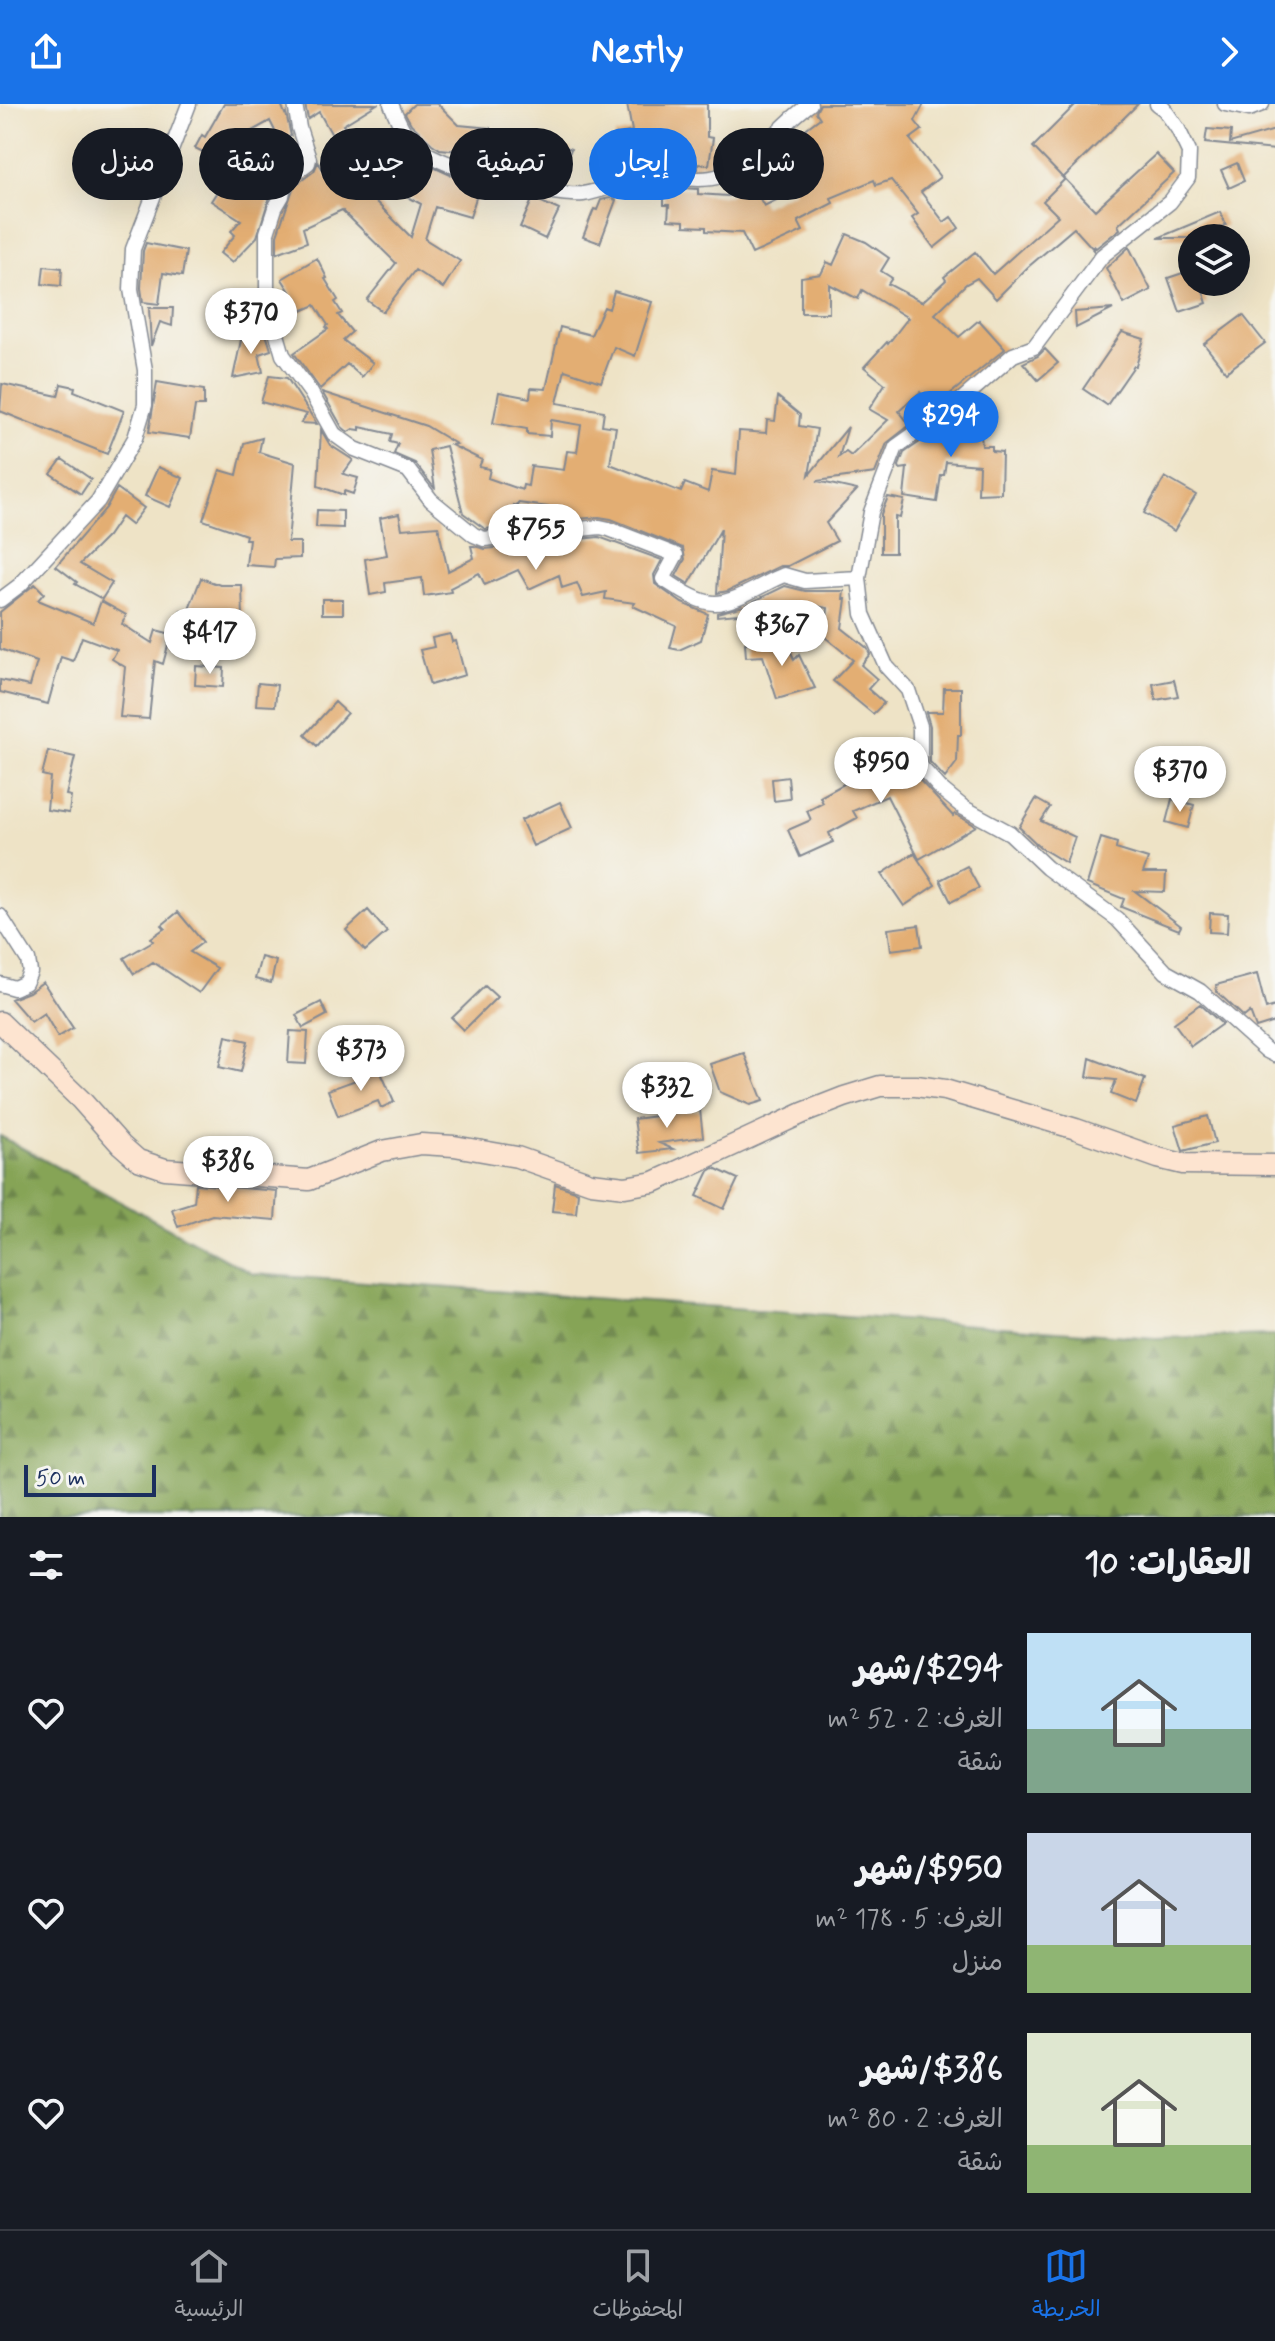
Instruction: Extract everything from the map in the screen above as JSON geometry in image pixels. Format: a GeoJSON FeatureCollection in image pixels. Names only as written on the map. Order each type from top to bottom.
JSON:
{"type":"FeatureCollection","features":[{"type":"Feature","properties":{"kind":"main road"},"geometry":{"type":"LineString","coordinates":[[0,1022],[81,1100],[121,1145],[138,1160],[165,1169],[309,1180],[382,1151],[421,1144],[454,1146],[517,1157],[591,1183],[625,1187],[654,1182],[803,1113],[880,1086],[916,1086],[960,1094],[1183,1164],[1275,1165]]}},
{"type":"Feature","properties":{"kind":"street"},"geometry":{"type":"LineString","coordinates":[[0,600],[20,585],[98,501],[135,438],[145,405],[145,370],[131,289],[133,249],[189,104]]}},
{"type":"Feature","properties":{"kind":"street"},"geometry":{"type":"LineString","coordinates":[[295,104],[309,159],[285,180],[267,233],[267,300],[283,355],[311,393],[334,434],[355,449],[408,470],[431,500],[474,535],[484,539],[600,527],[609,529],[676,555],[663,579],[695,597],[715,603],[733,599],[784,575],[805,581],[859,578]]}},
{"type":"Feature","properties":{"kind":"street"},"geometry":{"type":"LineString","coordinates":[[391,104],[400,127],[409,138],[419,149],[442,162],[556,194],[584,194],[637,178],[663,176],[699,179],[719,176],[738,166],[810,104]]}},
{"type":"Feature","properties":{"kind":"street"},"geometry":{"type":"LineString","coordinates":[[1225,104],[1249,109],[1262,104]]}},
{"type":"Feature","properties":{"kind":"street"},"geometry":{"type":"LineString","coordinates":[[1165,105],[1189,152],[1188,178],[1170,202],[1102,256],[1034,347],[1013,355],[958,403],[896,447],[871,512],[859,578],[863,614],[886,666],[908,690],[920,726],[920,766],[941,789],[964,808],[1010,833],[1047,868],[1117,919],[1166,972],[1200,991],[1275,1055]]}},
{"type":"Feature","properties":{"kind":"street"},"geometry":{"type":"LineString","coordinates":[[0,916],[28,960],[30,972],[25,983],[14,988],[0,984]]}},
{"type":"Feature","properties":{"kind":"green space"},"geometry":{"type":"Polygon","coordinates":[[[0,1136],[253,1274],[1155,1338],[1275,1335],[1275,1517],[0,1517],[0,1136]]]}},
{"type":"Feature","properties":{"kind":"building"},"geometry":{"type":"Polygon","coordinates":[[[224,104],[281,104],[289,128],[274,128],[270,121],[257,128],[210,128],[224,104]]]}},
{"type":"Feature","properties":{"kind":"building"},"geometry":{"type":"Polygon","coordinates":[[[305,104],[377,104],[343,125],[345,128],[328,128],[319,112],[308,119],[305,104]]]}},
{"type":"Feature","properties":{"kind":"building"},"geometry":{"type":"Polygon","coordinates":[[[414,104],[438,104],[459,125],[490,128],[449,128],[449,150],[440,149],[433,145],[433,128],[415,128],[405,113],[414,104]]]}},
{"type":"Feature","properties":{"kind":"building"},"geometry":{"type":"Polygon","coordinates":[[[627,104],[707,104],[707,137],[713,138],[709,165],[698,164],[697,169],[697,128],[631,128],[627,104]]]}},
{"type":"Feature","properties":{"kind":"building"},"geometry":{"type":"Polygon","coordinates":[[[820,104],[924,104],[915,121],[922,130],[910,139],[940,177],[921,192],[944,222],[951,217],[959,228],[934,248],[912,218],[918,214],[891,180],[876,185],[874,180],[831,198],[833,203],[798,221],[803,231],[752,254],[742,233],[706,231],[706,227],[684,226],[684,221],[668,220],[669,205],[664,205],[664,200],[697,200],[697,189],[698,194],[713,195],[713,200],[761,200],[764,206],[776,200],[824,200],[824,128],[807,128],[820,118],[816,112],[820,104]]]}},
{"type":"Feature","properties":{"kind":"building"},"geometry":{"type":"Polygon","coordinates":[[[1076,104],[1138,104],[1063,178],[1033,147],[1076,104]]]}},
{"type":"Feature","properties":{"kind":"building"},"geometry":{"type":"Polygon","coordinates":[[[1207,129],[1231,131],[1230,143],[1275,130],[1275,150],[1205,143],[1207,129]]]}},
{"type":"Feature","properties":{"kind":"building"},"geometry":{"type":"Polygon","coordinates":[[[1156,154],[1174,173],[1118,225],[1120,229],[1096,248],[1094,246],[1094,250],[1074,228],[996,299],[977,278],[966,284],[935,314],[959,337],[979,320],[1005,349],[933,408],[920,392],[899,411],[910,425],[887,443],[875,473],[817,481],[857,490],[826,523],[837,541],[728,591],[717,593],[721,529],[689,584],[676,576],[685,559],[683,548],[611,519],[599,517],[557,521],[553,520],[556,508],[518,503],[518,506],[514,505],[510,526],[485,529],[463,513],[446,446],[429,450],[435,489],[415,463],[394,454],[398,444],[390,442],[392,434],[360,427],[360,430],[348,432],[322,392],[426,426],[456,444],[451,445],[482,460],[479,467],[490,469],[488,478],[522,490],[523,485],[528,486],[531,466],[564,470],[567,451],[577,452],[581,425],[551,420],[550,436],[527,434],[527,429],[493,423],[499,392],[530,398],[531,388],[546,389],[560,327],[591,335],[604,307],[609,309],[614,291],[652,302],[635,356],[614,347],[601,382],[565,370],[557,403],[604,411],[602,425],[616,427],[610,464],[681,492],[685,483],[708,492],[712,471],[736,475],[739,431],[766,433],[767,420],[775,421],[778,397],[800,415],[799,426],[817,429],[809,475],[848,427],[839,457],[846,452],[851,456],[888,420],[869,409],[885,384],[864,367],[888,344],[908,318],[862,290],[858,299],[829,284],[829,313],[801,313],[801,277],[821,274],[827,262],[833,265],[847,234],[866,242],[889,258],[881,271],[892,278],[888,284],[922,302],[946,280],[944,277],[975,252],[993,274],[1058,216],[1043,201],[1065,179],[1095,210],[1156,154]]]}},
{"type":"Feature","properties":{"kind":"building"},"geometry":{"type":"Polygon","coordinates":[[[318,162],[320,200],[374,200],[411,237],[421,204],[414,200],[433,200],[433,167],[449,174],[449,200],[475,200],[470,217],[435,207],[425,239],[460,261],[443,288],[415,270],[383,312],[367,300],[396,263],[342,210],[303,228],[307,242],[277,253],[277,235],[289,200],[304,200],[304,178],[314,171],[318,162]]]}},
{"type":"Feature","properties":{"kind":"building"},"geometry":{"type":"Polygon","coordinates":[[[1237,163],[1244,181],[1229,188],[1221,170],[1237,163]]]}},
{"type":"Feature","properties":{"kind":"building"},"geometry":{"type":"Polygon","coordinates":[[[269,200],[257,237],[232,263],[220,253],[235,235],[231,231],[241,220],[211,201],[269,200]]]}},
{"type":"Feature","properties":{"kind":"building"},"geometry":{"type":"Polygon","coordinates":[[[532,200],[559,210],[545,239],[520,227],[532,200]]]}},
{"type":"Feature","properties":{"kind":"building"},"geometry":{"type":"Polygon","coordinates":[[[601,200],[616,200],[600,243],[583,237],[594,209],[597,210],[601,200]]]}},
{"type":"Feature","properties":{"kind":"building"},"geometry":{"type":"Polygon","coordinates":[[[1220,212],[1226,224],[1191,224],[1220,212]]]}},
{"type":"Feature","properties":{"kind":"building"},"geometry":{"type":"Polygon","coordinates":[[[1178,230],[1178,238],[1158,238],[1178,230]]]}},
{"type":"Feature","properties":{"kind":"building"},"geometry":{"type":"Polygon","coordinates":[[[146,243],[186,251],[182,276],[163,273],[159,304],[143,302],[141,288],[146,243]]]}},
{"type":"Feature","properties":{"kind":"building"},"geometry":{"type":"Polygon","coordinates":[[[1129,247],[1151,290],[1124,304],[1106,268],[1129,247]]]}},
{"type":"Feature","properties":{"kind":"building"},"geometry":{"type":"Polygon","coordinates":[[[317,258],[338,300],[335,302],[342,313],[338,315],[352,332],[343,340],[373,363],[362,377],[347,364],[320,389],[294,353],[328,329],[328,325],[315,305],[283,319],[279,304],[301,309],[282,279],[317,258]]]}},
{"type":"Feature","properties":{"kind":"building"},"geometry":{"type":"Polygon","coordinates":[[[44,266],[62,268],[61,286],[42,284],[44,266]]]}},
{"type":"Feature","properties":{"kind":"building"},"geometry":{"type":"Polygon","coordinates":[[[1178,275],[1178,296],[1205,296],[1207,303],[1180,312],[1168,278],[1178,275]]]}},
{"type":"Feature","properties":{"kind":"building"},"geometry":{"type":"Polygon","coordinates":[[[149,308],[173,308],[172,326],[160,322],[151,346],[149,308]]]}},
{"type":"Feature","properties":{"kind":"building"},"geometry":{"type":"Polygon","coordinates":[[[1113,309],[1076,328],[1075,312],[1113,309]]]}},
{"type":"Feature","properties":{"kind":"building"},"geometry":{"type":"Polygon","coordinates":[[[1243,315],[1265,343],[1226,372],[1204,344],[1243,315]]]}},
{"type":"Feature","properties":{"kind":"building"},"geometry":{"type":"Polygon","coordinates":[[[1122,332],[1144,339],[1136,366],[1107,405],[1083,389],[1122,332]]]}},
{"type":"Feature","properties":{"kind":"building"},"geometry":{"type":"Polygon","coordinates":[[[266,334],[271,350],[259,354],[263,372],[233,378],[241,340],[266,334]]]}},
{"type":"Feature","properties":{"kind":"building"},"geometry":{"type":"Polygon","coordinates":[[[1045,349],[1058,363],[1038,380],[1023,363],[1045,349]]]}},
{"type":"Feature","properties":{"kind":"building"},"geometry":{"type":"Polygon","coordinates":[[[269,376],[287,378],[317,424],[301,423],[307,414],[261,402],[269,376]]]}},
{"type":"Feature","properties":{"kind":"building"},"geometry":{"type":"Polygon","coordinates":[[[157,382],[204,390],[204,406],[195,406],[190,438],[149,432],[157,382]]]}},
{"type":"Feature","properties":{"kind":"building"},"geometry":{"type":"Polygon","coordinates":[[[2,384],[58,396],[61,384],[75,387],[74,391],[124,411],[107,454],[0,411],[2,384]]]}},
{"type":"Feature","properties":{"kind":"building"},"geometry":{"type":"Polygon","coordinates":[[[979,413],[982,446],[992,446],[992,451],[1002,452],[1001,493],[978,494],[979,465],[946,462],[937,502],[904,497],[907,468],[900,469],[899,466],[904,453],[936,431],[949,429],[946,424],[958,415],[979,413]]]}},
{"type":"Feature","properties":{"kind":"building"},"geometry":{"type":"Polygon","coordinates":[[[321,430],[330,445],[353,460],[343,474],[358,478],[353,494],[344,491],[344,495],[318,486],[321,430]]]}},
{"type":"Feature","properties":{"kind":"building"},"geometry":{"type":"Polygon","coordinates":[[[262,438],[259,452],[295,463],[288,542],[300,542],[300,558],[275,559],[274,567],[246,565],[249,539],[245,539],[246,535],[203,520],[220,470],[237,475],[244,443],[262,438]]]}},
{"type":"Feature","properties":{"kind":"building"},"geometry":{"type":"Polygon","coordinates":[[[62,459],[91,479],[81,494],[51,474],[62,459]]]}},
{"type":"Feature","properties":{"kind":"building"},"geometry":{"type":"Polygon","coordinates":[[[158,467],[183,478],[170,507],[145,496],[158,467]]]}},
{"type":"Feature","properties":{"kind":"building"},"geometry":{"type":"Polygon","coordinates":[[[1165,477],[1196,495],[1174,531],[1144,513],[1165,477]]]}},
{"type":"Feature","properties":{"kind":"building"},"geometry":{"type":"Polygon","coordinates":[[[117,488],[144,508],[131,525],[121,517],[108,536],[80,564],[112,583],[102,599],[75,584],[77,582],[56,566],[106,508],[117,488]]]}},
{"type":"Feature","properties":{"kind":"building"},"geometry":{"type":"Polygon","coordinates":[[[888,497],[904,500],[900,518],[895,517],[895,553],[881,553],[881,514],[888,497]]]}},
{"type":"Feature","properties":{"kind":"building"},"geometry":{"type":"Polygon","coordinates":[[[317,510],[343,511],[343,528],[316,527],[317,510]]]}},
{"type":"Feature","properties":{"kind":"building"},"geometry":{"type":"Polygon","coordinates":[[[399,514],[402,529],[438,526],[448,571],[474,558],[471,546],[485,549],[527,545],[531,553],[552,542],[599,537],[662,560],[654,575],[655,584],[682,603],[708,614],[701,640],[679,650],[670,648],[676,626],[633,606],[635,603],[605,599],[606,592],[583,597],[577,583],[562,588],[559,575],[529,589],[518,570],[485,585],[479,573],[450,588],[451,592],[424,596],[422,578],[385,583],[386,592],[370,595],[365,559],[387,555],[380,518],[399,514]]]}},
{"type":"Feature","properties":{"kind":"building"},"geometry":{"type":"Polygon","coordinates":[[[201,578],[220,585],[242,585],[243,619],[204,620],[204,627],[179,625],[180,611],[188,612],[201,578]]]}},
{"type":"Feature","properties":{"kind":"building"},"geometry":{"type":"Polygon","coordinates":[[[35,584],[44,593],[38,600],[93,623],[101,601],[126,615],[122,624],[152,643],[156,630],[171,634],[163,664],[155,661],[149,719],[120,717],[125,667],[112,659],[117,650],[82,637],[73,661],[61,657],[48,704],[0,692],[0,680],[30,686],[37,662],[0,649],[0,612],[35,584]]]}},
{"type":"Feature","properties":{"kind":"building"},"geometry":{"type":"Polygon","coordinates":[[[785,586],[805,591],[844,591],[843,599],[846,599],[842,628],[867,648],[870,654],[861,665],[877,679],[868,689],[884,703],[873,714],[833,681],[853,660],[820,633],[826,627],[828,608],[799,603],[769,623],[762,612],[742,621],[738,614],[717,616],[717,613],[744,606],[785,586]]]}},
{"type":"Feature","properties":{"kind":"building"},"geometry":{"type":"Polygon","coordinates":[[[322,599],[343,599],[343,614],[322,614],[322,599]]]}},
{"type":"Feature","properties":{"kind":"building"},"geometry":{"type":"Polygon","coordinates":[[[450,634],[452,642],[456,641],[465,675],[430,685],[420,650],[434,647],[432,638],[450,634]]]}},
{"type":"Feature","properties":{"kind":"building"},"geometry":{"type":"Polygon","coordinates":[[[787,641],[794,660],[799,655],[815,688],[777,699],[763,656],[746,657],[745,643],[787,641]]]}},
{"type":"Feature","properties":{"kind":"building"},"geometry":{"type":"Polygon","coordinates":[[[196,666],[224,668],[223,687],[195,685],[196,666]]]}},
{"type":"Feature","properties":{"kind":"building"},"geometry":{"type":"Polygon","coordinates":[[[1174,680],[1178,696],[1156,700],[1153,684],[1174,680]]]}},
{"type":"Feature","properties":{"kind":"building"},"geometry":{"type":"Polygon","coordinates":[[[258,683],[277,685],[275,706],[256,705],[258,683]]]}},
{"type":"Feature","properties":{"kind":"building"},"geometry":{"type":"Polygon","coordinates":[[[944,688],[961,688],[961,735],[958,735],[957,762],[945,778],[930,762],[930,726],[926,712],[943,712],[944,688]]]}},
{"type":"Feature","properties":{"kind":"building"},"geometry":{"type":"Polygon","coordinates":[[[335,702],[347,713],[317,746],[305,735],[335,702]]]}},
{"type":"Feature","properties":{"kind":"building"},"geometry":{"type":"Polygon","coordinates":[[[877,742],[889,764],[910,753],[913,773],[953,816],[955,814],[976,826],[919,859],[887,796],[853,811],[857,818],[829,833],[833,842],[800,857],[788,830],[811,820],[807,811],[823,803],[820,797],[853,779],[843,761],[877,742]]]}},
{"type":"Feature","properties":{"kind":"building"},"geometry":{"type":"Polygon","coordinates":[[[48,751],[75,757],[66,795],[71,796],[69,813],[47,810],[50,777],[42,775],[48,751]]]}},
{"type":"Feature","properties":{"kind":"building"},"geometry":{"type":"Polygon","coordinates":[[[788,777],[790,799],[774,801],[772,779],[788,777]]]}},
{"type":"Feature","properties":{"kind":"building"},"geometry":{"type":"Polygon","coordinates":[[[1036,799],[1050,807],[1041,821],[1075,837],[1066,863],[1041,848],[1019,827],[1036,799]]]}},
{"type":"Feature","properties":{"kind":"building"},"geometry":{"type":"Polygon","coordinates":[[[1172,799],[1194,805],[1188,828],[1166,822],[1172,799]]]}},
{"type":"Feature","properties":{"kind":"building"},"geometry":{"type":"Polygon","coordinates":[[[560,802],[572,828],[533,846],[521,820],[560,802]]]}},
{"type":"Feature","properties":{"kind":"building"},"geometry":{"type":"Polygon","coordinates":[[[1101,838],[1117,843],[1116,849],[1148,859],[1143,873],[1166,873],[1165,892],[1135,891],[1181,926],[1179,930],[1121,907],[1124,899],[1087,884],[1101,838]]]}},
{"type":"Feature","properties":{"kind":"building"},"geometry":{"type":"Polygon","coordinates":[[[914,853],[935,885],[904,906],[882,874],[914,853]]]}},
{"type":"Feature","properties":{"kind":"building"},"geometry":{"type":"Polygon","coordinates":[[[967,866],[979,888],[951,902],[940,880],[967,866]]]}},
{"type":"Feature","properties":{"kind":"building"},"geometry":{"type":"Polygon","coordinates":[[[368,910],[387,932],[365,951],[346,930],[368,910]]]}},
{"type":"Feature","properties":{"kind":"building"},"geometry":{"type":"Polygon","coordinates":[[[178,912],[203,942],[190,952],[217,968],[199,993],[153,962],[134,974],[124,958],[153,941],[151,938],[165,928],[162,925],[178,912]]]}},
{"type":"Feature","properties":{"kind":"building"},"geometry":{"type":"Polygon","coordinates":[[[1210,913],[1228,914],[1227,933],[1209,932],[1210,913]]]}},
{"type":"Feature","properties":{"kind":"building"},"geometry":{"type":"Polygon","coordinates":[[[919,925],[922,946],[891,950],[888,929],[919,925]]]}},
{"type":"Feature","properties":{"kind":"building"},"geometry":{"type":"Polygon","coordinates":[[[261,957],[276,961],[271,983],[255,979],[261,957]]]}},
{"type":"Feature","properties":{"kind":"building"},"geometry":{"type":"Polygon","coordinates":[[[1257,974],[1266,1009],[1275,1006],[1275,1022],[1256,1028],[1250,1012],[1244,1017],[1217,992],[1216,985],[1257,974]]]}},
{"type":"Feature","properties":{"kind":"building"},"geometry":{"type":"Polygon","coordinates":[[[43,982],[73,1028],[58,1037],[44,1013],[31,1022],[11,999],[43,982]]]}},
{"type":"Feature","properties":{"kind":"building"},"geometry":{"type":"Polygon","coordinates":[[[485,986],[497,997],[464,1030],[452,1018],[485,986]]]}},
{"type":"Feature","properties":{"kind":"building"},"geometry":{"type":"Polygon","coordinates":[[[321,1002],[327,1015],[303,1028],[296,1015],[321,1002]]]}},
{"type":"Feature","properties":{"kind":"building"},"geometry":{"type":"Polygon","coordinates":[[[1200,1004],[1222,1024],[1191,1046],[1174,1023],[1200,1004]]]}},
{"type":"Feature","properties":{"kind":"building"},"geometry":{"type":"Polygon","coordinates":[[[290,1031],[308,1032],[306,1064],[288,1063],[290,1031]]]}},
{"type":"Feature","properties":{"kind":"building"},"geometry":{"type":"Polygon","coordinates":[[[226,1036],[248,1041],[241,1072],[219,1067],[226,1036]]]}},
{"type":"Feature","properties":{"kind":"building"},"geometry":{"type":"Polygon","coordinates":[[[744,1053],[763,1101],[750,1105],[720,1092],[710,1064],[744,1053]]]}},
{"type":"Feature","properties":{"kind":"building"},"geometry":{"type":"Polygon","coordinates":[[[1090,1058],[1145,1079],[1136,1104],[1111,1094],[1116,1080],[1087,1077],[1090,1058]]]}},
{"type":"Feature","properties":{"kind":"building"},"geometry":{"type":"Polygon","coordinates":[[[379,1068],[394,1102],[381,1108],[378,1101],[338,1116],[328,1090],[367,1076],[379,1068]]]}},
{"type":"Feature","properties":{"kind":"building"},"geometry":{"type":"Polygon","coordinates":[[[700,1110],[703,1137],[659,1143],[673,1149],[639,1153],[634,1119],[700,1110]]]}},
{"type":"Feature","properties":{"kind":"building"},"geometry":{"type":"Polygon","coordinates":[[[1208,1116],[1215,1143],[1183,1151],[1175,1125],[1208,1116]]]}},
{"type":"Feature","properties":{"kind":"building"},"geometry":{"type":"Polygon","coordinates":[[[714,1168],[738,1179],[724,1209],[697,1196],[709,1171],[714,1168]]]}},
{"type":"Feature","properties":{"kind":"building"},"geometry":{"type":"Polygon","coordinates":[[[196,1184],[277,1191],[275,1220],[212,1215],[178,1227],[172,1209],[194,1202],[196,1184]]]}},
{"type":"Feature","properties":{"kind":"building"},"geometry":{"type":"Polygon","coordinates":[[[555,1184],[578,1192],[576,1213],[552,1211],[555,1184]]]}}]}
